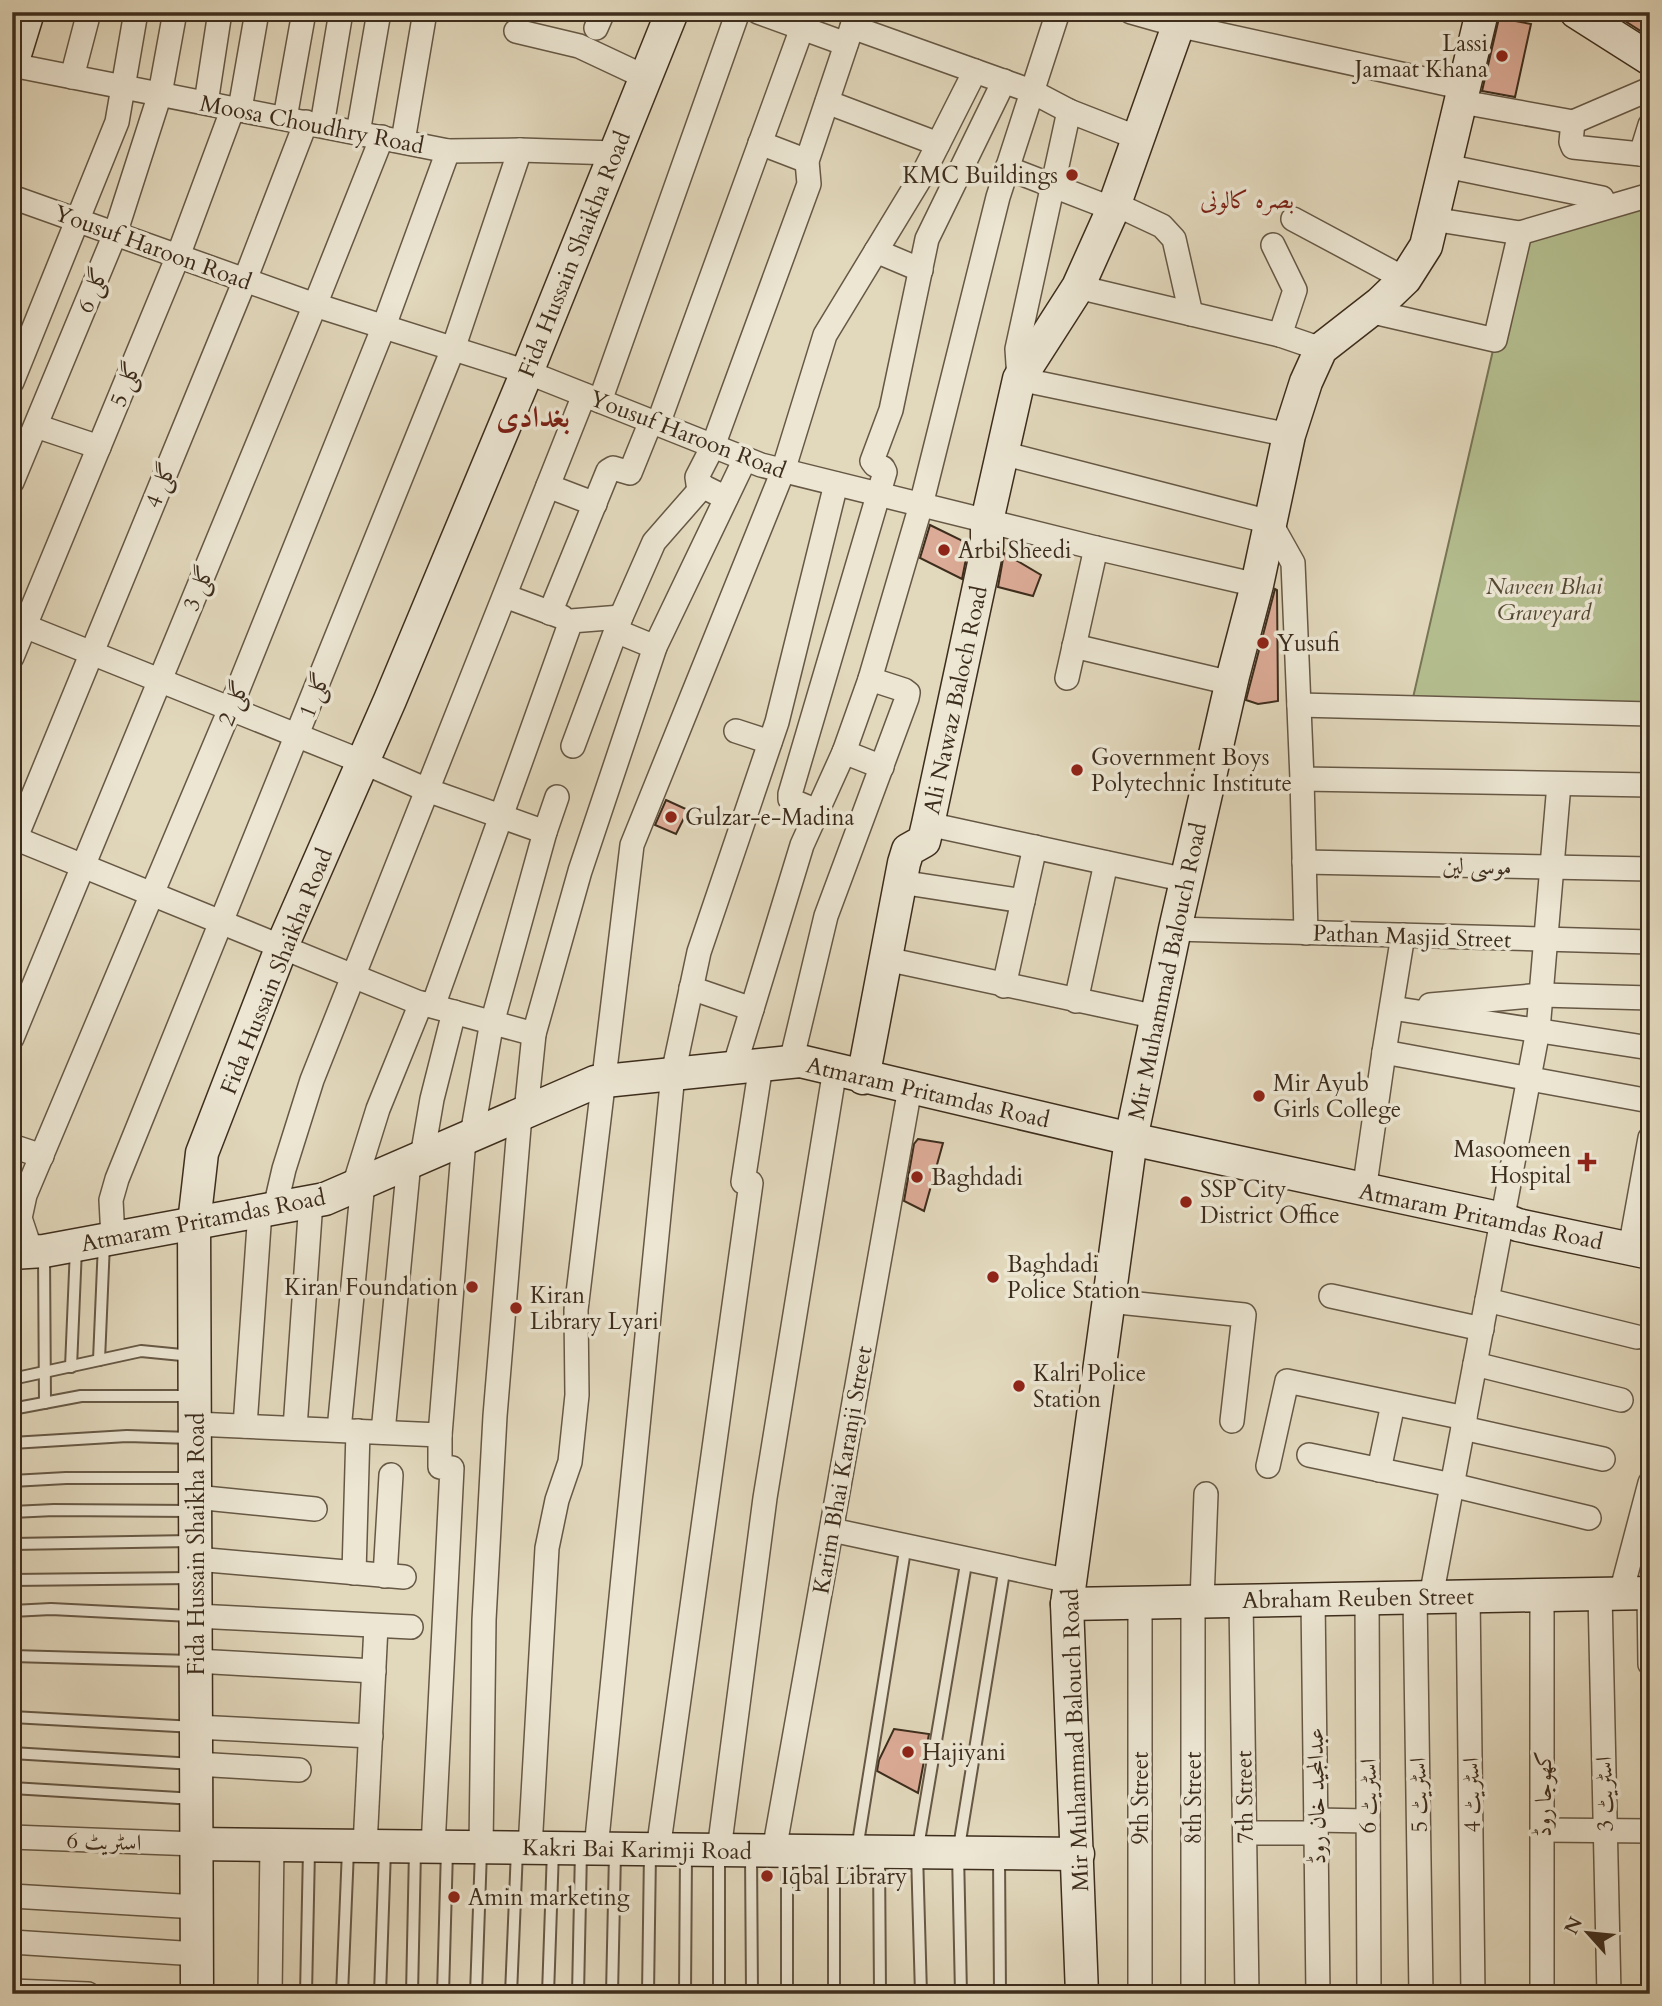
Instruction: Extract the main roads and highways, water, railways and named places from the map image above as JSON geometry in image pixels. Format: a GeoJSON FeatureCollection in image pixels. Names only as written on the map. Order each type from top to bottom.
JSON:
{"type":"FeatureCollection","features":[{"type":"Feature","properties":{"kind":"place","name":"Lassi Jamaat Khana"},"geometry":{"type":"Point","coordinates":[1502,56]}},
{"type":"Feature","properties":{"kind":"place","name":"KMC Buildings"},"geometry":{"type":"Point","coordinates":[1072,175]}},
{"type":"Feature","properties":{"kind":"place","name":"Arbi Sheedi"},"geometry":{"type":"Point","coordinates":[944,550]}},
{"type":"Feature","properties":{"kind":"place","name":"Yusufi"},"geometry":{"type":"Point","coordinates":[1263,643]}},
{"type":"Feature","properties":{"kind":"place","name":"Government Boys Polytechnic Institute"},"geometry":{"type":"Point","coordinates":[1077,770]}},
{"type":"Feature","properties":{"kind":"place","name":"Gulzar-e-Madina"},"geometry":{"type":"Point","coordinates":[671,817]}},
{"type":"Feature","properties":{"kind":"place","name":"Mir Ayub Girls College"},"geometry":{"type":"Point","coordinates":[1259,1096]}},
{"type":"Feature","properties":{"kind":"place","name":"Masoomeen Hospital"},"geometry":{"type":"Point","coordinates":[1587,1162]}},
{"type":"Feature","properties":{"kind":"place","name":"Baghdadi"},"geometry":{"type":"Point","coordinates":[917,1177]}},
{"type":"Feature","properties":{"kind":"place","name":"SSP City District Office"},"geometry":{"type":"Point","coordinates":[1186,1202]}},
{"type":"Feature","properties":{"kind":"place","name":"Baghdadi Police Station"},"geometry":{"type":"Point","coordinates":[993,1277]}},
{"type":"Feature","properties":{"kind":"place","name":"Kiran Foundation"},"geometry":{"type":"Point","coordinates":[472,1287]}},
{"type":"Feature","properties":{"kind":"place","name":"Kiran Library Lyari"},"geometry":{"type":"Point","coordinates":[516,1308]}},
{"type":"Feature","properties":{"kind":"place","name":"Kalri Police Station"},"geometry":{"type":"Point","coordinates":[1019,1386]}},
{"type":"Feature","properties":{"kind":"place","name":"Hajiyani"},"geometry":{"type":"Point","coordinates":[908,1752]}},
{"type":"Feature","properties":{"kind":"place","name":"Iqbal Library"},"geometry":{"type":"Point","coordinates":[767,1876]}},
{"type":"Feature","properties":{"kind":"place","name":"Amin marketing"},"geometry":{"type":"Point","coordinates":[454,1897]}},
{"type":"Feature","properties":{"kind":"district","name":"بصرہ کالونی"},"geometry":{"type":"Point","coordinates":[1247,200]}},
{"type":"Feature","properties":{"kind":"district","name":"بغدادی"},"geometry":{"type":"Point","coordinates":[533,417]}},
{"type":"Feature","properties":{"kind":"park label","name":"Naveen Bhai Graveyard"},"geometry":{"type":"Point","coordinates":[1544,599]}}]}
